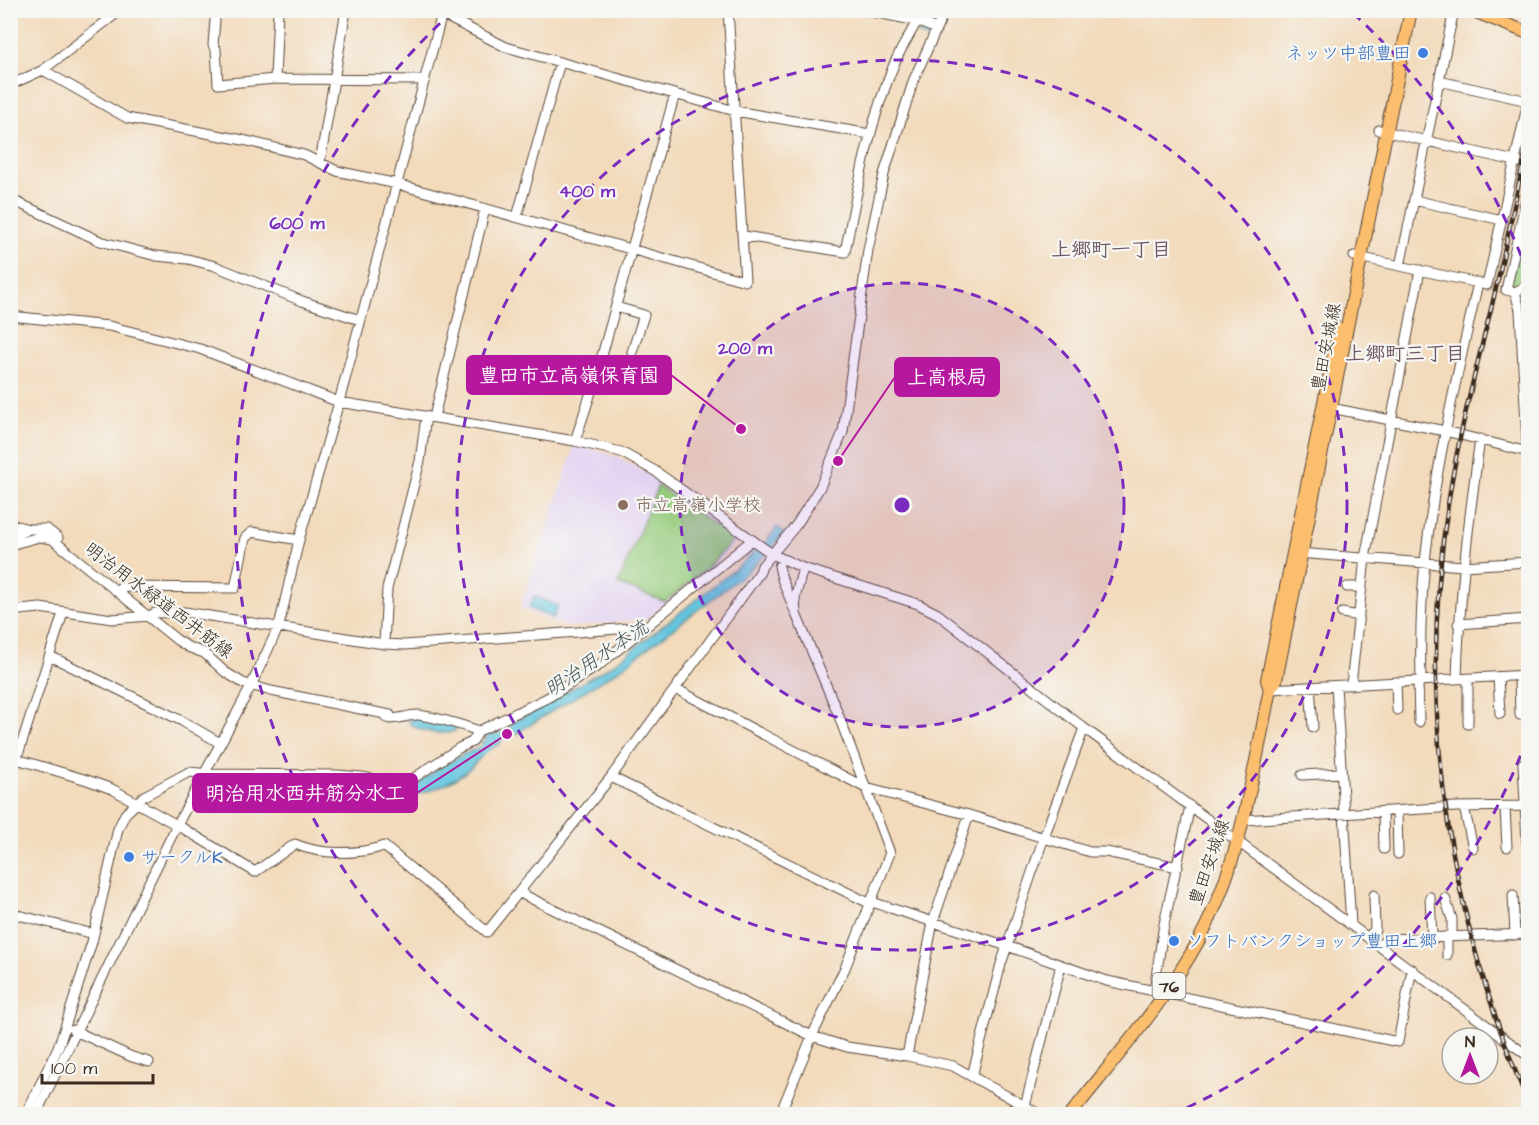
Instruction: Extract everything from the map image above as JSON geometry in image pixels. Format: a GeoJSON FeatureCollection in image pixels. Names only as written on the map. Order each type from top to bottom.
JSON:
{"type":"FeatureCollection","features":[{"type":"Feature","properties":{"kind":"main road","name":"豊田安城線"},"geometry":{"type":"LineString","coordinates":[[1071,1114],[1201,936],[1238,841],[1270,689],[1267,680],[1298,553],[1328,408],[1383,131],[1404,10]]}},
{"type":"Feature","properties":{"kind":"main road","name":"豊田安城線"},"geometry":{"type":"LineString","coordinates":[[1383,131],[1411,10]]}},
{"type":"Feature","properties":{"kind":"main road"},"geometry":{"type":"LineString","coordinates":[[1471,10],[1528,33]]}},
{"type":"Feature","properties":{"kind":"street"},"geometry":{"type":"LineString","coordinates":[[10,85],[44,70],[122,10]]}},
{"type":"Feature","properties":{"kind":"street"},"geometry":{"type":"LineString","coordinates":[[275,79],[278,10]]}},
{"type":"Feature","properties":{"kind":"street"},"geometry":{"type":"LineString","coordinates":[[320,162],[346,10]]}},
{"type":"Feature","properties":{"kind":"street"},"geometry":{"type":"LineString","coordinates":[[44,70],[128,118],[243,140],[304,155],[337,171],[397,184],[745,281],[744,236],[728,10]]}},
{"type":"Feature","properties":{"kind":"street"},"geometry":{"type":"LineString","coordinates":[[863,10],[920,22],[935,28]]}},
{"type":"Feature","properties":{"kind":"street"},"geometry":{"type":"LineString","coordinates":[[14,758],[87,780],[136,802],[255,872],[295,844],[304,848],[345,852],[370,851],[384,846],[487,932],[610,777],[771,553],[797,524],[820,487],[843,432],[868,250],[884,174],[914,79],[945,10]]}},
{"type":"Feature","properties":{"kind":"street"},"geometry":{"type":"LineString","coordinates":[[1400,266],[1454,10]]}},
{"type":"Feature","properties":{"kind":"street"},"geometry":{"type":"LineString","coordinates":[[36,1114],[176,827],[250,687],[279,626],[299,540],[339,402],[425,81],[440,12],[506,47],[735,111],[870,134]]}},
{"type":"Feature","properties":{"kind":"street"},"geometry":{"type":"LineString","coordinates":[[215,20],[213,45],[216,49],[218,84],[275,79],[425,81]]}},
{"type":"Feature","properties":{"kind":"street"},"geometry":{"type":"LineString","coordinates":[[744,236],[844,252],[870,134],[896,60],[920,22]]}},
{"type":"Feature","properties":{"kind":"street"},"geometry":{"type":"LineString","coordinates":[[517,217],[560,62]]}},
{"type":"Feature","properties":{"kind":"street"},"geometry":{"type":"LineString","coordinates":[[1358,257],[1487,285],[1528,101],[1439,81]]}},
{"type":"Feature","properties":{"kind":"street"},"geometry":{"type":"LineString","coordinates":[[574,441],[596,377],[675,94]]}},
{"type":"Feature","properties":{"kind":"street"},"geometry":{"type":"LineString","coordinates":[[1383,131],[1528,164]]}},
{"type":"Feature","properties":{"kind":"street"},"geometry":{"type":"LineString","coordinates":[[1528,190],[1506,290],[1515,292],[1528,285]]}},
{"type":"Feature","properties":{"kind":"street"},"geometry":{"type":"LineString","coordinates":[[10,199],[100,241],[156,256],[188,259],[215,266],[302,301],[360,320]]}},
{"type":"Feature","properties":{"kind":"street"},"geometry":{"type":"LineString","coordinates":[[1414,200],[1502,220]]}},
{"type":"Feature","properties":{"kind":"street"},"geometry":{"type":"LineString","coordinates":[[384,644],[387,589],[485,209]]}},
{"type":"Feature","properties":{"kind":"street"},"geometry":{"type":"LineString","coordinates":[[1351,685],[1365,558],[1420,270]]}},
{"type":"Feature","properties":{"kind":"street"},"geometry":{"type":"LineString","coordinates":[[1419,722],[1420,644],[1425,562],[1445,431],[1478,283]]}},
{"type":"Feature","properties":{"kind":"street"},"geometry":{"type":"LineString","coordinates":[[1328,408],[1480,439],[1528,455],[1520,310],[1515,292]]}},
{"type":"Feature","properties":{"kind":"street"},"geometry":{"type":"LineString","coordinates":[[616,307],[644,315],[632,352]]}},
{"type":"Feature","properties":{"kind":"street"},"geometry":{"type":"LineString","coordinates":[[10,316],[109,326],[200,349],[339,402],[574,441],[621,452],[655,471],[771,553],[803,568],[929,609],[946,619],[1084,728],[1528,1056]]}},
{"type":"Feature","properties":{"kind":"street"},"geometry":{"type":"LineString","coordinates":[[1457,679],[1458,624],[1463,566],[1480,439]]}},
{"type":"Feature","properties":{"kind":"street"},"geometry":{"type":"LineString","coordinates":[[10,524],[29,529],[47,529],[152,614]]}},
{"type":"Feature","properties":{"kind":"street"},"geometry":{"type":"LineString","coordinates":[[10,537],[29,529]]}},
{"type":"Feature","properties":{"kind":"street"},"geometry":{"type":"LineString","coordinates":[[121,587],[235,588],[245,538],[252,532],[299,540]]}},
{"type":"Feature","properties":{"kind":"street","name":"明治用水緑道西井筋線"},"geometry":{"type":"LineString","coordinates":[[10,545],[39,537],[52,539],[152,614],[177,640],[204,653],[225,672],[250,687],[390,715],[391,719],[416,715],[452,722],[479,731]]}},
{"type":"Feature","properties":{"kind":"street"},"geometry":{"type":"LineString","coordinates":[[26,1114],[59,1045],[94,934],[118,829],[125,814],[136,802],[182,774],[194,771],[210,774],[338,775],[362,777],[400,785],[472,742],[479,731],[559,691],[598,666],[644,627],[756,542]]}},
{"type":"Feature","properties":{"kind":"street"},"geometry":{"type":"LineString","coordinates":[[1298,553],[1463,566],[1528,562]]}},
{"type":"Feature","properties":{"kind":"street"},"geometry":{"type":"LineString","coordinates":[[779,566],[782,579],[837,711],[890,853],[845,968],[812,1036],[780,1114]]}},
{"type":"Feature","properties":{"kind":"street"},"geometry":{"type":"LineString","coordinates":[[796,614],[795,598],[803,568]]}},
{"type":"Feature","properties":{"kind":"street"},"geometry":{"type":"LineString","coordinates":[[1347,587],[1362,587]]}},
{"type":"Feature","properties":{"kind":"street"},"geometry":{"type":"LineString","coordinates":[[10,611],[40,608],[112,619],[186,612],[384,644],[405,645],[644,627]]}},
{"type":"Feature","properties":{"kind":"street"},"geometry":{"type":"LineString","coordinates":[[10,780],[14,758],[63,613]]}},
{"type":"Feature","properties":{"kind":"street"},"geometry":{"type":"LineString","coordinates":[[1342,613],[1359,616]]}},
{"type":"Feature","properties":{"kind":"street"},"geometry":{"type":"LineString","coordinates":[[1458,624],[1528,619]]}},
{"type":"Feature","properties":{"kind":"street"},"geometry":{"type":"LineString","coordinates":[[50,656],[152,706],[220,743]]}},
{"type":"Feature","properties":{"kind":"street"},"geometry":{"type":"LineString","coordinates":[[1270,689],[1524,676],[1520,715]]}},
{"type":"Feature","properties":{"kind":"street"},"geometry":{"type":"LineString","coordinates":[[1498,677],[1500,714]]}},
{"type":"Feature","properties":{"kind":"street"},"geometry":{"type":"LineString","coordinates":[[1468,679],[1468,724]]}},
{"type":"Feature","properties":{"kind":"street"},"geometry":{"type":"LineString","coordinates":[[1396,682],[1397,710]]}},
{"type":"Feature","properties":{"kind":"street"},"geometry":{"type":"LineString","coordinates":[[1336,686],[1351,924]]}},
{"type":"Feature","properties":{"kind":"street"},"geometry":{"type":"LineString","coordinates":[[1310,687],[1313,727]]}},
{"type":"Feature","properties":{"kind":"street"},"geometry":{"type":"LineString","coordinates":[[676,688],[866,788],[969,815],[1090,852],[1106,852],[1178,867]]}},
{"type":"Feature","properties":{"kind":"street"},"geometry":{"type":"LineString","coordinates":[[972,1076],[1007,946],[1084,728]]}},
{"type":"Feature","properties":{"kind":"street"},"geometry":{"type":"LineString","coordinates":[[1523,763],[1527,806],[1527,843]]}},
{"type":"Feature","properties":{"kind":"street"},"geometry":{"type":"LineString","coordinates":[[1302,775],[1341,773]]}},
{"type":"Feature","properties":{"kind":"street"},"geometry":{"type":"LineString","coordinates":[[610,777],[871,903],[1007,946],[1107,981],[1398,1042],[1412,969]]}},
{"type":"Feature","properties":{"kind":"street"},"geometry":{"type":"LineString","coordinates":[[1159,992],[1164,924],[1190,806]]}},
{"type":"Feature","properties":{"kind":"street"},"geometry":{"type":"LineString","coordinates":[[1244,820],[1464,807],[1527,806]]}},
{"type":"Feature","properties":{"kind":"street"},"geometry":{"type":"LineString","coordinates":[[1464,807],[1473,848]]}},
{"type":"Feature","properties":{"kind":"street"},"geometry":{"type":"LineString","coordinates":[[1505,807],[1507,847]]}},
{"type":"Feature","properties":{"kind":"street"},"geometry":{"type":"LineString","coordinates":[[1397,811],[1398,854]]}},
{"type":"Feature","properties":{"kind":"street"},"geometry":{"type":"LineString","coordinates":[[1383,812],[1384,849]]}},
{"type":"Feature","properties":{"kind":"street"},"geometry":{"type":"LineString","coordinates":[[907,1056],[933,922],[969,815]]}},
{"type":"Feature","properties":{"kind":"street"},"geometry":{"type":"LineString","coordinates":[[520,893],[812,1036],[847,1047],[953,1066],[1040,1114]]}},
{"type":"Feature","properties":{"kind":"street"},"geometry":{"type":"LineString","coordinates":[[1368,937],[1375,930],[1374,895]]}},
{"type":"Feature","properties":{"kind":"street"},"geometry":{"type":"LineString","coordinates":[[1514,895],[1515,935]]}},
{"type":"Feature","properties":{"kind":"street"},"geometry":{"type":"LineString","coordinates":[[1430,897],[1432,937]]}},
{"type":"Feature","properties":{"kind":"street"},"geometry":{"type":"LineString","coordinates":[[1445,898],[1452,919],[1447,956]]}},
{"type":"Feature","properties":{"kind":"street"},"geometry":{"type":"LineString","coordinates":[[10,913],[94,934]]}},
{"type":"Feature","properties":{"kind":"street"},"geometry":{"type":"LineString","coordinates":[[1380,945],[1387,939],[1528,934]]}},
{"type":"Feature","properties":{"kind":"street"},"geometry":{"type":"LineString","coordinates":[[1025,1106],[1061,965]]}},
{"type":"Feature","properties":{"kind":"street"},"geometry":{"type":"LineString","coordinates":[[65,1027],[132,1057],[149,1062]]}},
{"type":"Feature","properties":{"kind":"shaded area"},"geometry":{"type":"Polygon","coordinates":[[[1528,298],[1528,375],[1525,300],[1528,298]]]}},
{"type":"Feature","properties":{"kind":"shaded area","name":"市立高嶺小学校"},"geometry":{"type":"Polygon","coordinates":[[[575,444],[618,457],[643,471],[739,539],[711,568],[647,619],[567,627],[520,608],[575,444]]]}},
{"type":"Feature","properties":{"kind":"green space"},"geometry":{"type":"Polygon","coordinates":[[[1528,211],[1528,278],[1516,285],[1510,282],[1528,211]]]}},
{"type":"Feature","properties":{"kind":"green space"},"geometry":{"type":"Polygon","coordinates":[[[658,486],[734,539],[708,567],[665,602],[618,584],[658,486]]]}},
{"type":"Feature","properties":{"kind":"water"},"geometry":{"type":"Polygon","coordinates":[[[931,11],[941,11],[928,39],[919,35],[931,11]]]}},
{"type":"Feature","properties":{"kind":"water"},"geometry":{"type":"Polygon","coordinates":[[[777,527],[784,533],[746,573],[619,670],[518,734],[512,723],[619,660],[739,566],[768,539],[777,527]]]}},
{"type":"Feature","properties":{"kind":"water"},"geometry":{"type":"Polygon","coordinates":[[[534,596],[558,606],[553,618],[529,608],[534,596]]]}},
{"type":"Feature","properties":{"kind":"water"},"geometry":{"type":"Polygon","coordinates":[[[417,718],[449,723],[456,728],[455,731],[443,733],[425,731],[409,723],[409,720],[417,718]]]}},
{"type":"Feature","properties":{"kind":"water"},"geometry":{"type":"Polygon","coordinates":[[[487,733],[495,733],[501,743],[487,751],[481,743],[486,740],[487,733]]]}},
{"type":"Feature","properties":{"kind":"water"},"geometry":{"type":"Polygon","coordinates":[[[480,747],[484,753],[454,780],[417,794],[412,789],[444,765],[480,747]]]}},
{"type":"Feature","properties":{"kind":"waterway","name":"明治用水本流"},"geometry":{"type":"LineString","coordinates":[[475,756],[498,738],[522,724]]}},
{"type":"Feature","properties":{"kind":"tunnel"},"geometry":{"type":"LineString","coordinates":[[1487,285],[1506,290]]}},
{"type":"Feature","properties":{"kind":"railway"},"geometry":{"type":"LineString","coordinates":[[1528,141],[1453,474],[1440,576],[1436,653],[1438,730],[1445,806],[1458,881],[1476,955],[1500,1029],[1528,1102]]}},
{"type":"Feature","properties":{"kind":"place","name":"ネッツ中部豊田"},"geometry":{"type":"Point","coordinates":[1423,53]}},
{"type":"Feature","properties":{"kind":"place","name":"豊田市立高嶺保育園"},"geometry":{"type":"Point","coordinates":[741,429]}},
{"type":"Feature","properties":{"kind":"place","name":"上高根局"},"geometry":{"type":"Point","coordinates":[838,461]}},
{"type":"Feature","properties":{"kind":"place","name":"市立高嶺小学校"},"geometry":{"type":"Point","coordinates":[623,505]}},
{"type":"Feature","properties":{"kind":"place","name":"明治用水西井筋分水工"},"geometry":{"type":"Point","coordinates":[507,734]}},
{"type":"Feature","properties":{"kind":"place","name":"サークルK"},"geometry":{"type":"Point","coordinates":[129,857]}},
{"type":"Feature","properties":{"kind":"place","name":"ソフトバンクショップ豊田上郷"},"geometry":{"type":"Point","coordinates":[1174,941]}},
{"type":"Feature","properties":{"kind":"district","name":"上郷町一丁目"},"geometry":{"type":"Point","coordinates":[1111,249]}},
{"type":"Feature","properties":{"kind":"district","name":"上郷町三丁目"},"geometry":{"type":"Point","coordinates":[1405,353]}}]}
